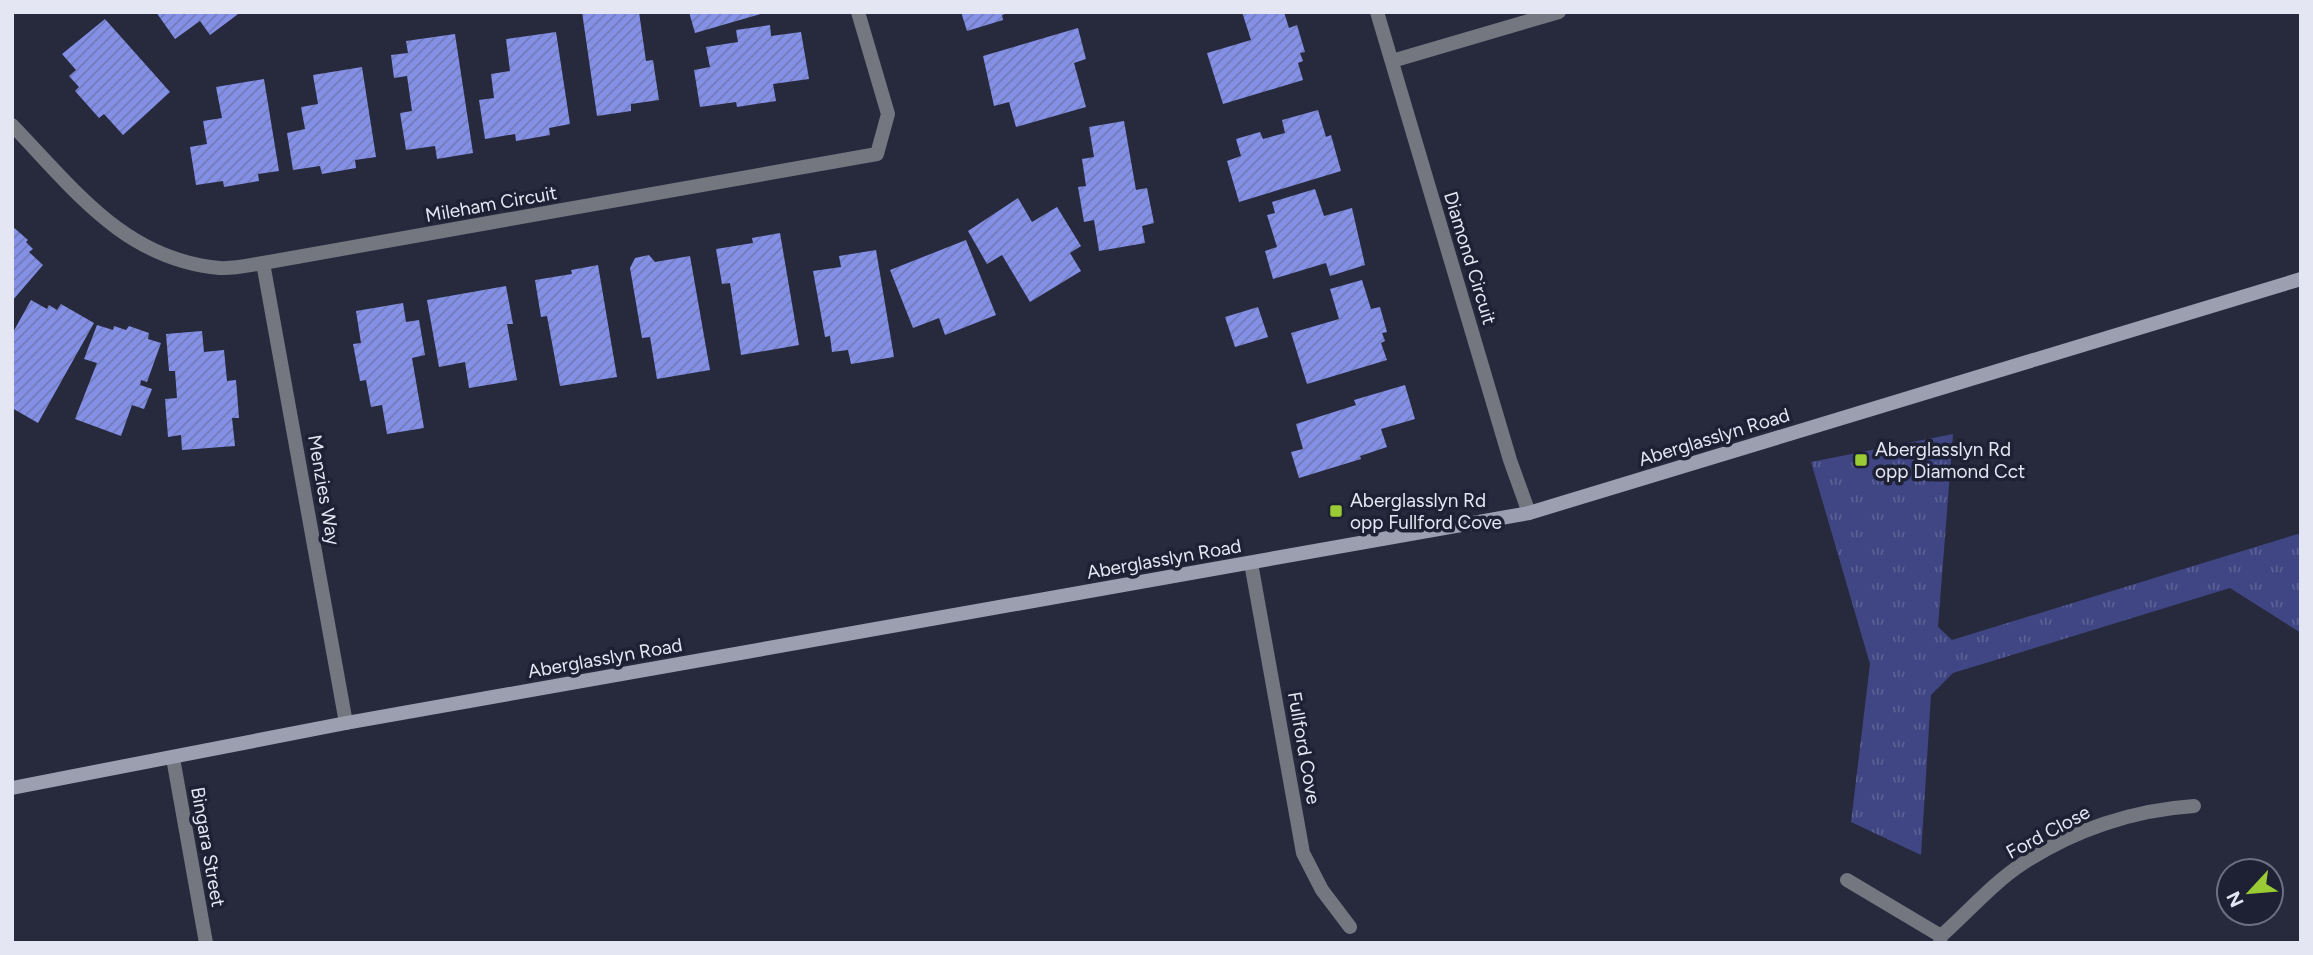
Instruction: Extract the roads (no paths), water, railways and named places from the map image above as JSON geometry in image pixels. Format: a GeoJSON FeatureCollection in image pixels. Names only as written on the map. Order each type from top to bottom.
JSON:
{"type":"FeatureCollection","features":[{"type":"Feature","properties":{"kind":"main road","name":"Aberglasslyn Road"},"geometry":{"type":"LineString","coordinates":[[12,788],[346,723],[1529,513],[2301,279]]}},
{"type":"Feature","properties":{"kind":"street","name":"Mileham Circuit"},"geometry":{"type":"LineString","coordinates":[[12,125],[116,230],[153,252],[187,263],[223,268],[263,264],[877,154],[888,114],[858,12]]}},
{"type":"Feature","properties":{"kind":"street","name":"Diamond Circuit"},"geometry":{"type":"LineString","coordinates":[[1377,12],[1510,460],[1529,513]]}},
{"type":"Feature","properties":{"kind":"street"},"geometry":{"type":"LineString","coordinates":[[1392,61],[1559,12]]}},
{"type":"Feature","properties":{"kind":"street","name":"Menzies Way"},"geometry":{"type":"LineString","coordinates":[[263,264],[346,723]]}},
{"type":"Feature","properties":{"kind":"street","name":"Fullford Cove"},"geometry":{"type":"LineString","coordinates":[[1251,563],[1303,853],[1322,890],[1350,927]]}},
{"type":"Feature","properties":{"kind":"street","name":"Bingara Street"},"geometry":{"type":"LineString","coordinates":[[173,758],[205,943]]}},
{"type":"Feature","properties":{"kind":"street","name":"Ford Close"},"geometry":{"type":"LineString","coordinates":[[1847,880],[1941,939],[2020,865],[2068,839],[2113,821],[2156,809],[2194,806]]}},
{"type":"Feature","properties":{"kind":"place","name":"Aberglasslyn Rd opp Diamond Cct"},"geometry":{"type":"Point","coordinates":[1861,460]}},
{"type":"Feature","properties":{"kind":"place","name":"Aberglasslyn Rd opp Fullford Cove"},"geometry":{"type":"Point","coordinates":[1336,511]}}]}
